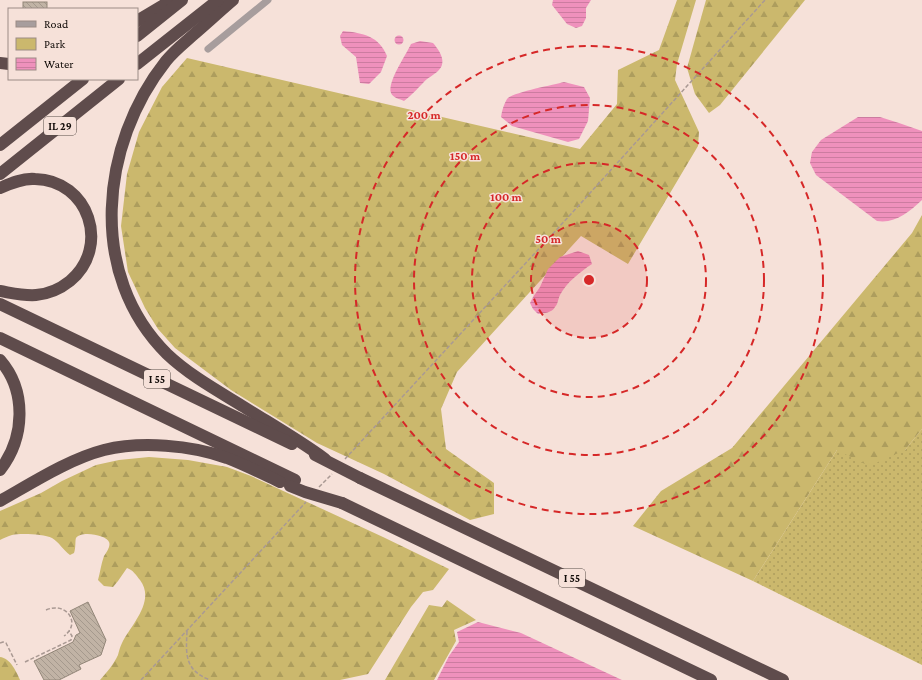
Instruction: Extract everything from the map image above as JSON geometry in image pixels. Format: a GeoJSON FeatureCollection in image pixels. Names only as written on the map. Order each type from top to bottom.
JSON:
{"type":"FeatureCollection","features":[{"type":"Feature","properties":{"kind":"highway"},"geometry":{"type":"LineString","coordinates":[[138,20],[172,0]]}},
{"type":"Feature","properties":{"kind":"highway"},"geometry":{"type":"LineString","coordinates":[[138,35],[182,0]]}},
{"type":"Feature","properties":{"kind":"highway"},"geometry":{"type":"LineString","coordinates":[[138,63],[218,0]]}},
{"type":"Feature","properties":{"kind":"highway"},"geometry":{"type":"LineString","coordinates":[[233,0],[166,60],[150,83],[129,123],[120,150],[113,197],[112,226],[117,267],[132,308],[154,339],[168,354],[185,369],[220,393],[281,429],[316,454]]}},
{"type":"Feature","properties":{"kind":"highway","name":"IL 29"},"geometry":{"type":"LineString","coordinates":[[0,145],[82,80]]}},
{"type":"Feature","properties":{"kind":"highway","name":"IL 29"},"geometry":{"type":"LineString","coordinates":[[0,174],[118,80]]}},
{"type":"Feature","properties":{"kind":"highway"},"geometry":{"type":"LineString","coordinates":[[0,188],[16,182],[35,178],[46,180],[61,186],[74,195],[81,204],[91,225],[92,239],[89,253],[84,265],[76,276],[66,284],[53,291],[38,294],[25,295],[0,291]]}},
{"type":"Feature","properties":{"kind":"highway","name":"I 55"},"geometry":{"type":"LineString","coordinates":[[0,304],[316,454],[337,467],[783,680]]}},
{"type":"Feature","properties":{"kind":"highway","name":"I 55"},"geometry":{"type":"LineString","coordinates":[[0,338],[292,483],[304,492],[342,503],[711,680]]}},
{"type":"Feature","properties":{"kind":"highway"},"geometry":{"type":"LineString","coordinates":[[0,360],[13,379],[18,393],[20,410],[16,443],[0,470]]}},
{"type":"Feature","properties":{"kind":"highway"},"geometry":{"type":"LineString","coordinates":[[0,500],[69,463],[104,450],[127,446],[162,446],[202,451],[226,458],[292,483]]}},
{"type":"Feature","properties":{"kind":"street"},"geometry":{"type":"LineString","coordinates":[[208,49],[268,0]]}},
{"type":"Feature","properties":{"kind":"path"},"geometry":{"type":"LineString","coordinates":[[316,491],[571,214],[765,0]]}},
{"type":"Feature","properties":{"kind":"path"},"geometry":{"type":"LineString","coordinates":[[141,680],[310,497]]}},
{"type":"Feature","properties":{"kind":"path"},"geometry":{"type":"LineString","coordinates":[[46,610],[55,607],[66,611],[71,620],[71,626],[69,631],[64,636]]}},
{"type":"Feature","properties":{"kind":"path"},"geometry":{"type":"LineString","coordinates":[[25,662],[71,640],[72,636],[69,631]]}},
{"type":"Feature","properties":{"kind":"path"},"geometry":{"type":"LineString","coordinates":[[187,631],[186,655],[192,667],[201,677],[210,680]]}},
{"type":"Feature","properties":{"kind":"path"},"geometry":{"type":"LineString","coordinates":[[0,643],[6,643],[17,666]]}},
{"type":"Feature","properties":{"kind":"green space"},"geometry":{"type":"Polygon","coordinates":[[[677,0],[696,0],[677,64],[675,80],[699,132],[698,146],[628,264],[581,236],[457,372],[441,409],[446,449],[494,483],[494,514],[470,520],[384,474],[317,443],[231,390],[175,348],[158,329],[145,308],[128,272],[121,226],[127,174],[139,132],[162,87],[187,58],[580,149],[617,104],[618,70],[659,50],[677,0]]]}},
{"type":"Feature","properties":{"kind":"green space"},"geometry":{"type":"Polygon","coordinates":[[[706,0],[805,0],[720,105],[709,113],[695,94],[687,68],[706,0]]]}},
{"type":"Feature","properties":{"kind":"green space"},"geometry":{"type":"Polygon","coordinates":[[[922,215],[922,429],[905,450],[869,466],[837,450],[753,581],[633,526],[661,491],[732,448],[912,233],[922,215]]]}},
{"type":"Feature","properties":{"kind":"green space"},"geometry":{"type":"Polygon","coordinates":[[[922,429],[922,665],[753,581],[837,450],[905,450],[922,429]]]}},
{"type":"Feature","properties":{"kind":"green space"},"geometry":{"type":"Polygon","coordinates":[[[149,457],[188,460],[227,467],[251,476],[449,569],[433,590],[423,592],[411,607],[368,674],[340,680],[100,680],[118,655],[122,643],[136,621],[144,604],[144,588],[140,580],[133,571],[127,568],[113,587],[104,586],[98,580],[109,542],[104,537],[94,534],[83,534],[76,538],[74,553],[70,555],[52,538],[44,536],[16,534],[0,540],[0,511],[41,493],[96,465],[119,460],[149,457]]]}},
{"type":"Feature","properties":{"kind":"green space"},"geometry":{"type":"Polygon","coordinates":[[[447,600],[476,620],[454,630],[456,641],[434,680],[385,680],[429,605],[442,607],[447,600]]]}},
{"type":"Feature","properties":{"kind":"green space"},"geometry":{"type":"Polygon","coordinates":[[[0,657],[10,662],[20,680],[0,680],[0,657]]]}},
{"type":"Feature","properties":{"kind":"water"},"geometry":{"type":"Polygon","coordinates":[[[553,0],[591,0],[586,8],[586,18],[582,26],[576,28],[567,24],[552,5],[553,0]]]}},
{"type":"Feature","properties":{"kind":"water"},"geometry":{"type":"Polygon","coordinates":[[[343,31],[370,37],[384,49],[387,56],[381,72],[369,84],[360,83],[356,57],[342,45],[340,36],[343,31]]]}},
{"type":"Feature","properties":{"kind":"water"},"geometry":{"type":"Polygon","coordinates":[[[399,35],[404,40],[399,45],[394,40],[399,35]]]}},
{"type":"Feature","properties":{"kind":"water"},"geometry":{"type":"Polygon","coordinates":[[[420,41],[433,43],[438,49],[442,56],[441,68],[404,101],[392,95],[392,82],[411,44],[420,41]]]}},
{"type":"Feature","properties":{"kind":"water"},"geometry":{"type":"Polygon","coordinates":[[[564,82],[584,87],[590,98],[588,121],[579,139],[568,142],[512,126],[501,117],[505,103],[511,96],[525,91],[564,82]]]}},
{"type":"Feature","properties":{"kind":"water"},"geometry":{"type":"Polygon","coordinates":[[[858,117],[880,117],[922,131],[922,200],[907,213],[896,219],[890,221],[877,221],[816,175],[810,163],[812,152],[821,140],[858,117]]]}},
{"type":"Feature","properties":{"kind":"water"},"geometry":{"type":"Polygon","coordinates":[[[578,251],[589,255],[592,264],[578,274],[566,286],[554,309],[538,314],[530,303],[540,287],[548,269],[560,257],[578,251]]]}},
{"type":"Feature","properties":{"kind":"water"},"geometry":{"type":"Polygon","coordinates":[[[478,622],[521,633],[622,680],[437,680],[449,656],[459,642],[457,632],[478,622]]]}},
{"type":"Feature","properties":{"kind":"building"},"geometry":{"type":"Polygon","coordinates":[[[23,2],[47,2],[47,8],[23,8],[23,2]]]}},
{"type":"Feature","properties":{"kind":"building"},"geometry":{"type":"Polygon","coordinates":[[[88,602],[106,640],[101,655],[79,665],[81,669],[59,680],[44,680],[34,661],[73,642],[76,635],[80,633],[70,611],[88,602]]]}}]}
